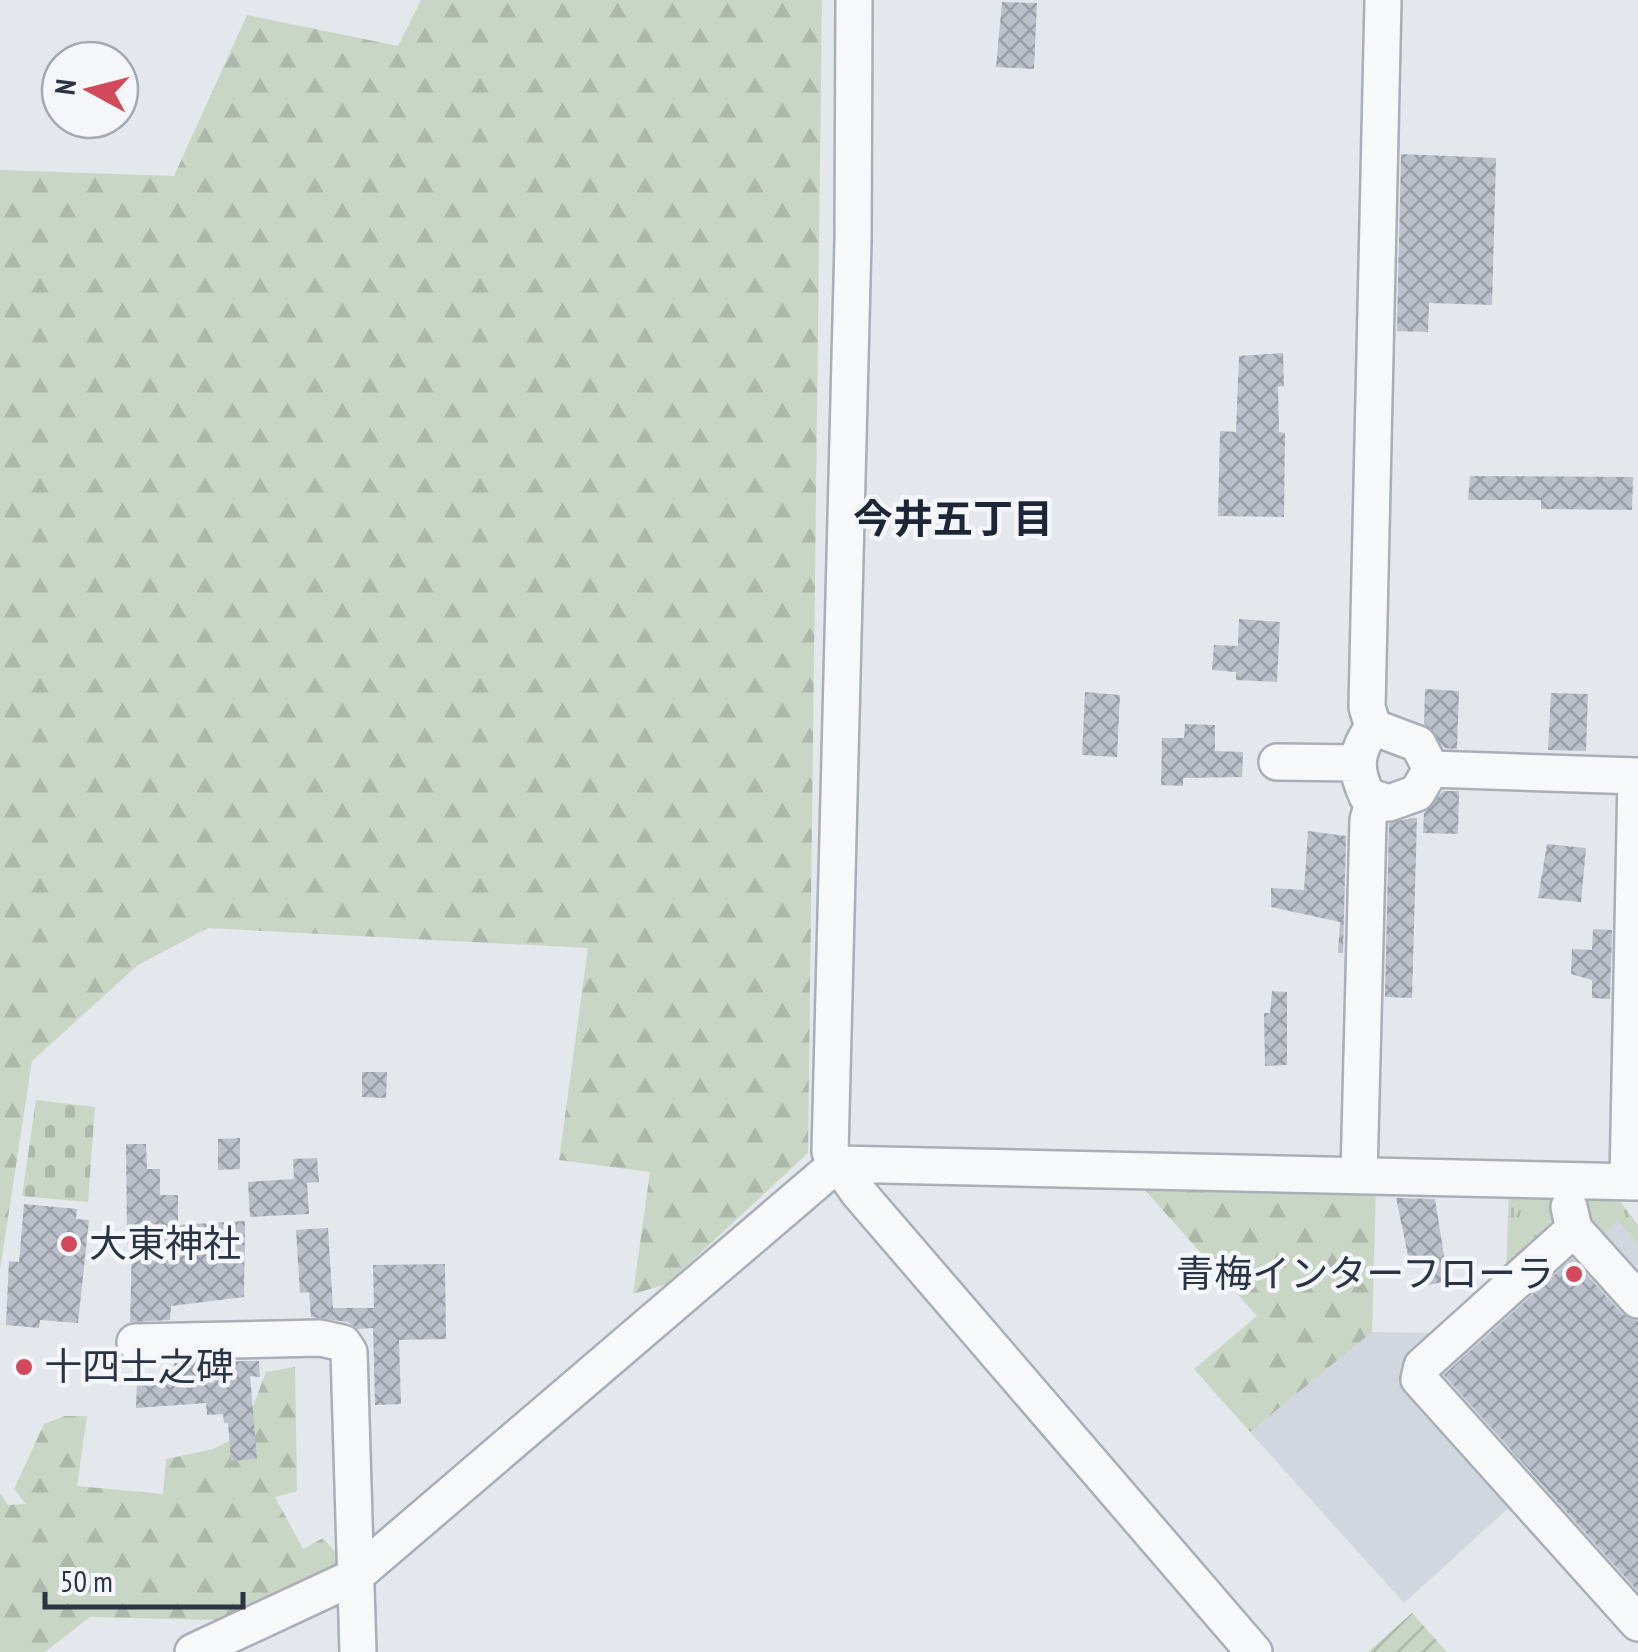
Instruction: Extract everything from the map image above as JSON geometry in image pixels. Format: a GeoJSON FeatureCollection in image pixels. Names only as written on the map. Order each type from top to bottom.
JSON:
{"type":"FeatureCollection","features":[{"type":"Feature","properties":{"kind":"street"},"geometry":{"type":"LineString","coordinates":[[854,0],[853,241],[830,1152],[836,1164],[1254,1652]]}},
{"type":"Feature","properties":{"kind":"street"},"geometry":{"type":"LineString","coordinates":[[1383,0],[1368,707],[1372,727],[1360,746],[1357,762],[1367,796],[1389,803],[1417,793],[1431,769]]}},
{"type":"Feature","properties":{"kind":"street"},"geometry":{"type":"LineString","coordinates":[[1372,727],[1418,744],[1431,769]]}},
{"type":"Feature","properties":{"kind":"street"},"geometry":{"type":"LineString","coordinates":[[1277,762],[1357,762]]}},
{"type":"Feature","properties":{"kind":"street"},"geometry":{"type":"LineString","coordinates":[[193,1652],[354,1577],[836,1164],[1633,1182],[1637,776],[1431,769]]}},
{"type":"Feature","properties":{"kind":"street"},"geometry":{"type":"LineString","coordinates":[[1359,1175],[1368,820],[1374,798]]}},
{"type":"Feature","properties":{"kind":"street"},"geometry":{"type":"LineString","coordinates":[[1570,1180],[1569,1219],[1574,1229],[1638,1300]]}},
{"type":"Feature","properties":{"kind":"street"},"geometry":{"type":"LineString","coordinates":[[1574,1229],[1422,1366],[1418,1380],[1638,1623]]}},
{"type":"Feature","properties":{"kind":"street"},"geometry":{"type":"LineString","coordinates":[[136,1342],[320,1338],[343,1343],[352,1370],[358,1652]]}},
{"type":"Feature","properties":{"kind":"shaded area"},"geometry":{"type":"Polygon","coordinates":[[[1509,1191],[1638,1225],[1638,1641],[1514,1503],[1404,1603],[1250,1432],[1372,1332],[1435,1333],[1506,1269],[1509,1191]]]}},
{"type":"Feature","properties":{"kind":"green space"},"geometry":{"type":"Polygon","coordinates":[[[421,0],[822,0],[808,1153],[667,1284],[633,1294],[650,1172],[559,1160],[588,948],[208,928],[138,965],[32,1061],[0,1270],[0,170],[174,176],[247,15],[398,46],[421,0]]]}},
{"type":"Feature","properties":{"kind":"green space"},"geometry":{"type":"Polygon","coordinates":[[[36,1100],[95,1107],[88,1202],[22,1196],[36,1100]]]}},
{"type":"Feature","properties":{"kind":"green space"},"geometry":{"type":"Polygon","coordinates":[[[1136,1180],[1376,1187],[1372,1332],[1250,1432],[1194,1369],[1257,1316],[1136,1180]]]}},
{"type":"Feature","properties":{"kind":"green space"},"geometry":{"type":"Polygon","coordinates":[[[1509,1191],[1558,1192],[1557,1223],[1507,1269],[1509,1191]]]}},
{"type":"Feature","properties":{"kind":"green space"},"geometry":{"type":"Polygon","coordinates":[[[1614,1193],[1638,1225],[1638,1244],[1618,1221],[1600,1237],[1580,1215],[1581,1195],[1614,1193]]]}},
{"type":"Feature","properties":{"kind":"green space"},"geometry":{"type":"Polygon","coordinates":[[[295,1367],[297,1491],[275,1497],[303,1549],[323,1538],[348,1567],[257,1611],[216,1620],[90,1617],[45,1652],[0,1652],[0,1493],[8,1505],[26,1504],[14,1489],[44,1424],[65,1416],[87,1416],[77,1486],[163,1494],[166,1459],[213,1449],[242,1435],[266,1372],[295,1367]]]}},
{"type":"Feature","properties":{"kind":"green space"},"geometry":{"type":"Polygon","coordinates":[[[1412,1613],[1447,1652],[1368,1652],[1412,1613]]]}},
{"type":"Feature","properties":{"kind":"building"},"geometry":{"type":"Polygon","coordinates":[[[1002,2],[1037,3],[1034,69],[996,67],[1002,2]]]}},
{"type":"Feature","properties":{"kind":"building"},"geometry":{"type":"Polygon","coordinates":[[[1401,154],[1496,158],[1492,305],[1429,303],[1428,332],[1397,331],[1401,154]]]}},
{"type":"Feature","properties":{"kind":"building"},"geometry":{"type":"Polygon","coordinates":[[[1283,353],[1284,386],[1278,387],[1279,432],[1285,433],[1284,517],[1218,516],[1220,431],[1236,432],[1239,356],[1283,353]]]}},
{"type":"Feature","properties":{"kind":"building"},"geometry":{"type":"Polygon","coordinates":[[[1470,476],[1633,477],[1632,510],[1541,509],[1541,500],[1468,500],[1470,476]]]}},
{"type":"Feature","properties":{"kind":"building"},"geometry":{"type":"Polygon","coordinates":[[[1239,619],[1280,622],[1277,682],[1236,680],[1236,672],[1212,670],[1214,645],[1238,646],[1239,619]]]}},
{"type":"Feature","properties":{"kind":"building"},"geometry":{"type":"Polygon","coordinates":[[[1425,689],[1459,691],[1457,749],[1444,748],[1424,723],[1425,689]]]}},
{"type":"Feature","properties":{"kind":"building"},"geometry":{"type":"Polygon","coordinates":[[[1085,692],[1120,695],[1117,757],[1082,755],[1085,692]]]}},
{"type":"Feature","properties":{"kind":"building"},"geometry":{"type":"Polygon","coordinates":[[[1551,693],[1588,694],[1586,751],[1548,750],[1551,693]]]}},
{"type":"Feature","properties":{"kind":"building"},"geometry":{"type":"Polygon","coordinates":[[[1185,724],[1215,725],[1215,751],[1243,752],[1242,777],[1183,778],[1183,786],[1161,785],[1162,738],[1184,738],[1185,724]]]}},
{"type":"Feature","properties":{"kind":"building"},"geometry":{"type":"Polygon","coordinates":[[[1443,791],[1459,791],[1458,834],[1423,833],[1424,813],[1443,791]]]}},
{"type":"Feature","properties":{"kind":"building"},"geometry":{"type":"Polygon","coordinates":[[[1417,818],[1412,998],[1385,997],[1389,823],[1417,818]]]}},
{"type":"Feature","properties":{"kind":"building"},"geometry":{"type":"Polygon","coordinates":[[[1308,831],[1346,836],[1343,953],[1338,953],[1340,922],[1271,907],[1271,888],[1304,890],[1308,831]]]}},
{"type":"Feature","properties":{"kind":"building"},"geometry":{"type":"Polygon","coordinates":[[[1547,844],[1586,848],[1581,902],[1538,898],[1547,844]]]}},
{"type":"Feature","properties":{"kind":"building"},"geometry":{"type":"Polygon","coordinates":[[[1593,929],[1612,930],[1610,999],[1592,998],[1592,980],[1571,974],[1572,949],[1592,950],[1593,929]]]}},
{"type":"Feature","properties":{"kind":"building"},"geometry":{"type":"Polygon","coordinates":[[[1272,991],[1287,992],[1287,1065],[1265,1066],[1264,1013],[1270,1013],[1272,991]]]}},
{"type":"Feature","properties":{"kind":"building"},"geometry":{"type":"Polygon","coordinates":[[[362,1072],[387,1072],[386,1098],[362,1097],[362,1072]]]}},
{"type":"Feature","properties":{"kind":"building"},"geometry":{"type":"Polygon","coordinates":[[[240,1138],[240,1169],[218,1170],[218,1139],[240,1138]]]}},
{"type":"Feature","properties":{"kind":"building"},"geometry":{"type":"Polygon","coordinates":[[[126,1144],[146,1144],[147,1169],[160,1169],[160,1195],[178,1195],[178,1225],[245,1221],[244,1297],[171,1306],[170,1320],[130,1322],[132,1244],[127,1244],[126,1144]]]}},
{"type":"Feature","properties":{"kind":"building"},"geometry":{"type":"Polygon","coordinates":[[[317,1158],[319,1182],[307,1183],[309,1214],[250,1217],[248,1182],[294,1179],[293,1159],[317,1158]]]}},
{"type":"Feature","properties":{"kind":"building"},"geometry":{"type":"Polygon","coordinates":[[[1396,1198],[1435,1199],[1448,1281],[1428,1285],[1423,1262],[1410,1265],[1396,1198]]]}},
{"type":"Feature","properties":{"kind":"building"},"geometry":{"type":"Polygon","coordinates":[[[24,1204],[77,1209],[76,1219],[89,1220],[78,1323],[40,1320],[39,1328],[6,1325],[9,1261],[19,1262],[24,1204]]]}},
{"type":"Feature","properties":{"kind":"building"},"geometry":{"type":"Polygon","coordinates":[[[328,1228],[333,1308],[374,1308],[373,1265],[445,1264],[446,1339],[399,1340],[401,1404],[375,1405],[373,1328],[358,1329],[348,1322],[311,1317],[309,1292],[300,1293],[296,1230],[328,1228]]]}},
{"type":"Feature","properties":{"kind":"building"},"geometry":{"type":"Polygon","coordinates":[[[1572,1259],[1622,1314],[1638,1321],[1638,1591],[1444,1375],[1572,1259]]]}},
{"type":"Feature","properties":{"kind":"building"},"geometry":{"type":"Polygon","coordinates":[[[259,1361],[260,1377],[250,1376],[257,1459],[231,1461],[228,1423],[224,1423],[223,1414],[207,1415],[206,1403],[136,1408],[137,1381],[175,1383],[174,1362],[259,1361]]]}},
{"type":"Feature","properties":{"kind":"place","name":"大東神社"},"geometry":{"type":"Point","coordinates":[69,1244]}},
{"type":"Feature","properties":{"kind":"place","name":"青梅インターフローラ"},"geometry":{"type":"Point","coordinates":[1574,1274]}},
{"type":"Feature","properties":{"kind":"place","name":"十四士之碑"},"geometry":{"type":"Point","coordinates":[24,1367]}},
{"type":"Feature","properties":{"kind":"district","name":"今井五丁目"},"geometry":{"type":"Point","coordinates":[953,519]}}]}
